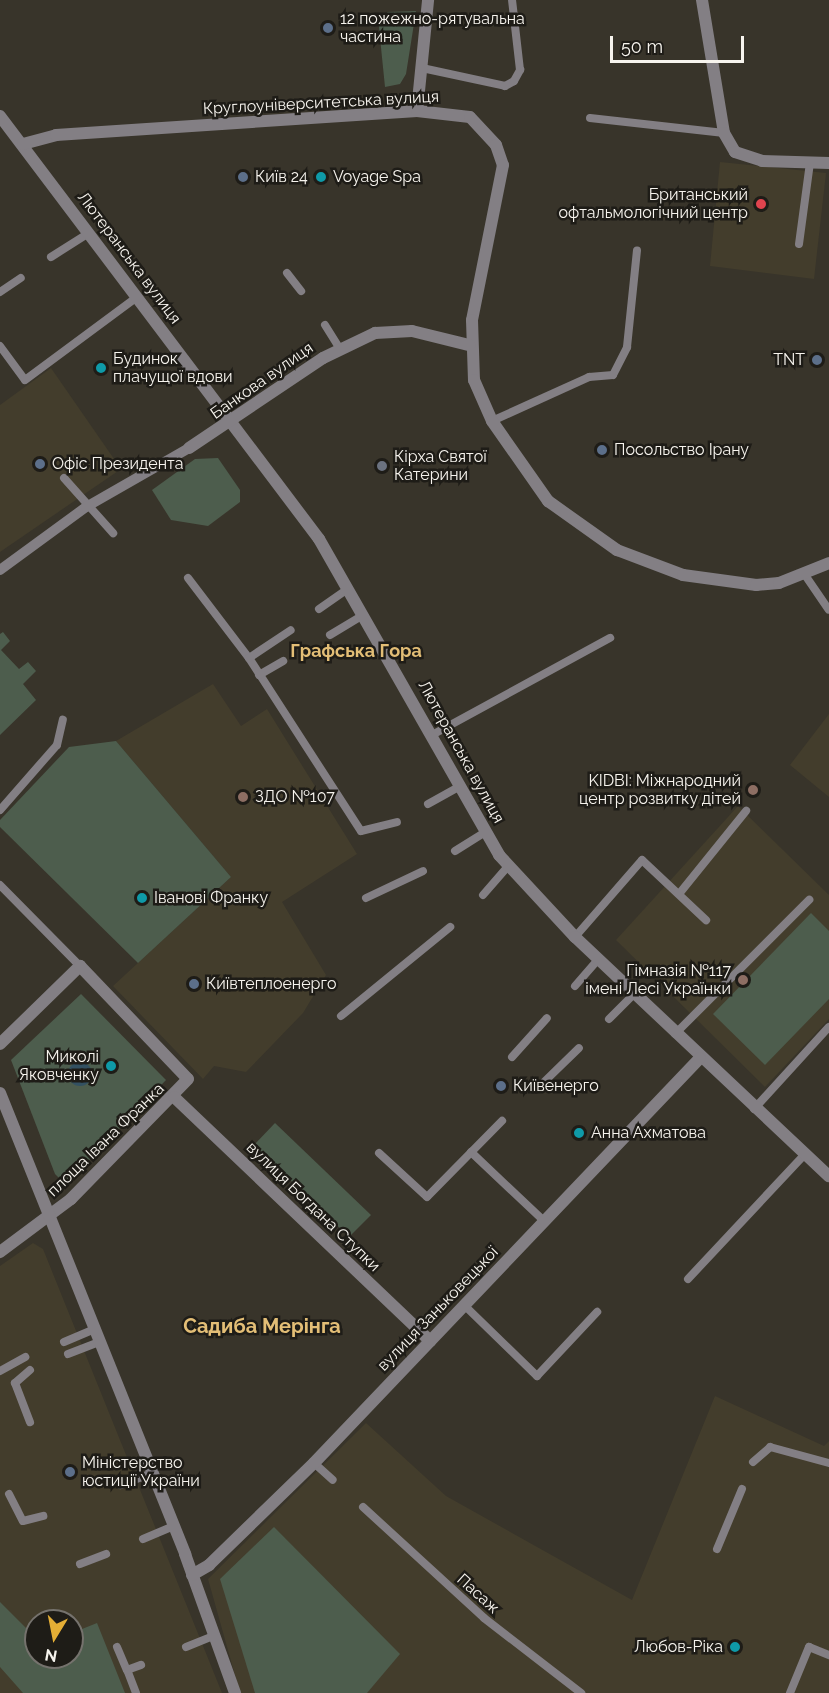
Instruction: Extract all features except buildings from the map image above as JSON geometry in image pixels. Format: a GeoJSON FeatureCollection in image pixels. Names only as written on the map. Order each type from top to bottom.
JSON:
{"type":"FeatureCollection","features":[{"type":"Feature","properties":{"kind":"street"},"geometry":{"type":"LineString","coordinates":[[417,111],[428,0]]}},
{"type":"Feature","properties":{"kind":"street"},"geometry":{"type":"LineString","coordinates":[[702,0],[726,138],[745,157],[829,163]]}},
{"type":"Feature","properties":{"kind":"street","name":"Круглоуніверситетська вулиця"},"geometry":{"type":"LineString","coordinates":[[23,144],[56,135],[417,111],[470,117],[496,145],[503,165],[469,345],[474,380],[492,421],[548,501],[617,550],[715,582],[756,585],[805,575],[829,563]]}},
{"type":"Feature","properties":{"kind":"street","name":"Лютеранська вулиця"},"geometry":{"type":"LineString","coordinates":[[0,116],[319,539],[486,832],[508,866],[598,960],[754,1109],[829,1176]]}},
{"type":"Feature","properties":{"kind":"street","name":"Банкова вулиця"},"geometry":{"type":"LineString","coordinates":[[0,570],[86,507],[232,424],[340,348],[375,333],[412,331],[469,345]]}},
{"type":"Feature","properties":{"kind":"street"},"geometry":{"type":"LineString","coordinates":[[0,1044],[80,966]]}},
{"type":"Feature","properties":{"kind":"street","name":"площа Івана Франка"},"geometry":{"type":"LineString","coordinates":[[0,1093],[49,1216],[187,1083],[184,1072],[80,966]]}},
{"type":"Feature","properties":{"kind":"street","name":"вулиця Заньковецької"},"geometry":{"type":"LineString","coordinates":[[192,1575],[209,1565],[314,1463],[700,1058]]}},
{"type":"Feature","properties":{"kind":"street","name":"вулиця Богдана Ступки"},"geometry":{"type":"LineString","coordinates":[[174,1097],[430,1341]]}},
{"type":"Feature","properties":{"kind":"street"},"geometry":{"type":"LineString","coordinates":[[0,1252],[49,1216],[174,1526],[235,1693]]}},
{"type":"Feature","properties":{"kind":"lane"},"geometry":{"type":"LineString","coordinates":[[422,68],[505,86],[514,81],[520,70],[512,0]]}},
{"type":"Feature","properties":{"kind":"lane"},"geometry":{"type":"LineString","coordinates":[[590,118],[726,138]]}},
{"type":"Feature","properties":{"kind":"lane"},"geometry":{"type":"LineString","coordinates":[[799,244],[810,163]]}},
{"type":"Feature","properties":{"kind":"lane"},"geometry":{"type":"LineString","coordinates":[[51,257],[88,233]]}},
{"type":"Feature","properties":{"kind":"lane"},"geometry":{"type":"LineString","coordinates":[[492,421],[588,377],[613,375],[627,347],[637,251]]}},
{"type":"Feature","properties":{"kind":"lane"},"geometry":{"type":"LineString","coordinates":[[287,273],[301,291]]}},
{"type":"Feature","properties":{"kind":"lane"},"geometry":{"type":"LineString","coordinates":[[0,292],[21,278]]}},
{"type":"Feature","properties":{"kind":"lane"},"geometry":{"type":"LineString","coordinates":[[0,346],[26,380],[137,297]]}},
{"type":"Feature","properties":{"kind":"lane"},"geometry":{"type":"LineString","coordinates":[[326,325],[340,348]]}},
{"type":"Feature","properties":{"kind":"lane"},"geometry":{"type":"LineString","coordinates":[[64,478],[86,507],[113,533]]}},
{"type":"Feature","properties":{"kind":"lane"},"geometry":{"type":"LineString","coordinates":[[805,575],[829,610]]}},
{"type":"Feature","properties":{"kind":"lane"},"geometry":{"type":"LineString","coordinates":[[188,578],[249,658],[361,831],[397,822]]}},
{"type":"Feature","properties":{"kind":"lane"},"geometry":{"type":"LineString","coordinates":[[319,609],[348,589]]}},
{"type":"Feature","properties":{"kind":"lane"},"geometry":{"type":"LineString","coordinates":[[330,635],[363,615]]}},
{"type":"Feature","properties":{"kind":"lane"},"geometry":{"type":"LineString","coordinates":[[249,658],[291,630]]}},
{"type":"Feature","properties":{"kind":"lane"},"geometry":{"type":"LineString","coordinates":[[432,735],[610,638]]}},
{"type":"Feature","properties":{"kind":"lane"},"geometry":{"type":"LineString","coordinates":[[259,675],[284,661]]}},
{"type":"Feature","properties":{"kind":"lane"},"geometry":{"type":"LineString","coordinates":[[0,810],[57,745],[63,720]]}},
{"type":"Feature","properties":{"kind":"lane"},"geometry":{"type":"LineString","coordinates":[[428,804],[460,786]]}},
{"type":"Feature","properties":{"kind":"lane"},"geometry":{"type":"LineString","coordinates":[[679,894],[746,811]]}},
{"type":"Feature","properties":{"kind":"lane"},"geometry":{"type":"LineString","coordinates":[[455,851],[486,832]]}},
{"type":"Feature","properties":{"kind":"lane"},"geometry":{"type":"LineString","coordinates":[[575,937],[642,860],[706,920]]}},
{"type":"Feature","properties":{"kind":"lane"},"geometry":{"type":"LineString","coordinates":[[483,895],[508,866]]}},
{"type":"Feature","properties":{"kind":"lane"},"geometry":{"type":"LineString","coordinates":[[366,898],[423,870]]}},
{"type":"Feature","properties":{"kind":"lane"},"geometry":{"type":"LineString","coordinates":[[0,885],[80,966]]}},
{"type":"Feature","properties":{"kind":"lane"},"geometry":{"type":"LineString","coordinates":[[675,1034],[809,900]]}},
{"type":"Feature","properties":{"kind":"lane"},"geometry":{"type":"LineString","coordinates":[[341,1016],[450,927]]}},
{"type":"Feature","properties":{"kind":"lane"},"geometry":{"type":"LineString","coordinates":[[575,986],[598,960]]}},
{"type":"Feature","properties":{"kind":"lane"},"geometry":{"type":"LineString","coordinates":[[609,1019],[634,994]]}},
{"type":"Feature","properties":{"kind":"lane"},"geometry":{"type":"LineString","coordinates":[[512,1057],[547,1018]]}},
{"type":"Feature","properties":{"kind":"lane"},"geometry":{"type":"LineString","coordinates":[[754,1109],[829,1027]]}},
{"type":"Feature","properties":{"kind":"lane"},"geometry":{"type":"LineString","coordinates":[[543,1083],[579,1048]]}},
{"type":"Feature","properties":{"kind":"lane"},"geometry":{"type":"LineString","coordinates":[[379,1153],[427,1197],[502,1121]]}},
{"type":"Feature","properties":{"kind":"lane"},"geometry":{"type":"LineString","coordinates":[[471,1152],[544,1221]]}},
{"type":"Feature","properties":{"kind":"lane"},"geometry":{"type":"LineString","coordinates":[[688,1279],[805,1154]]}},
{"type":"Feature","properties":{"kind":"lane"},"geometry":{"type":"LineString","coordinates":[[464,1305],[537,1376],[597,1312]]}},
{"type":"Feature","properties":{"kind":"lane"},"geometry":{"type":"LineString","coordinates":[[64,1342],[95,1329]]}},
{"type":"Feature","properties":{"kind":"lane"},"geometry":{"type":"LineString","coordinates":[[68,1354],[100,1342]]}},
{"type":"Feature","properties":{"kind":"lane"},"geometry":{"type":"LineString","coordinates":[[0,1371],[25,1357]]}},
{"type":"Feature","properties":{"kind":"lane"},"geometry":{"type":"LineString","coordinates":[[30,1370],[15,1383],[30,1422]]}},
{"type":"Feature","properties":{"kind":"lane"},"geometry":{"type":"LineString","coordinates":[[753,1462],[770,1447],[829,1463]]}},
{"type":"Feature","properties":{"kind":"lane"},"geometry":{"type":"LineString","coordinates":[[314,1463],[333,1480]]}},
{"type":"Feature","properties":{"kind":"lane"},"geometry":{"type":"LineString","coordinates":[[121,1485],[153,1473]]}},
{"type":"Feature","properties":{"kind":"lane"},"geometry":{"type":"LineString","coordinates":[[717,1549],[742,1489]]}},
{"type":"Feature","properties":{"kind":"lane"},"geometry":{"type":"LineString","coordinates":[[9,1494],[23,1521],[43,1516]]}},
{"type":"Feature","properties":{"kind":"lane","name":"Пасаж"},"geometry":{"type":"LineString","coordinates":[[363,1507],[484,1618],[581,1693]]}},
{"type":"Feature","properties":{"kind":"lane"},"geometry":{"type":"LineString","coordinates":[[143,1539],[174,1526]]}},
{"type":"Feature","properties":{"kind":"lane"},"geometry":{"type":"LineString","coordinates":[[80,1564],[106,1554]]}},
{"type":"Feature","properties":{"kind":"lane"},"geometry":{"type":"LineString","coordinates":[[186,1647],[213,1636]]}},
{"type":"Feature","properties":{"kind":"lane"},"geometry":{"type":"LineString","coordinates":[[117,1647],[136,1693]]}},
{"type":"Feature","properties":{"kind":"lane"},"geometry":{"type":"LineString","coordinates":[[790,1693],[809,1647],[829,1655]]}},
{"type":"Feature","properties":{"kind":"lane"},"geometry":{"type":"LineString","coordinates":[[127,1670],[141,1665]]}},
{"type":"Feature","properties":{"kind":"shaded area"},"geometry":{"type":"Polygon","coordinates":[[[720,162],[826,173],[814,279],[710,266],[720,162]]]}},
{"type":"Feature","properties":{"kind":"shaded area"},"geometry":{"type":"Polygon","coordinates":[[[51,368],[121,469],[0,552],[0,405],[51,368]]]}},
{"type":"Feature","properties":{"kind":"shaded area"},"geometry":{"type":"Polygon","coordinates":[[[213,684],[241,726],[267,709],[357,854],[282,902],[326,975],[303,1013],[246,1072],[214,1066],[203,1079],[113,986],[231,877],[116,741],[213,684]]]}},
{"type":"Feature","properties":{"kind":"shaded area"},"geometry":{"type":"Polygon","coordinates":[[[829,714],[829,797],[790,765],[829,714]]]}},
{"type":"Feature","properties":{"kind":"shaded area","name":"Гімназія №117 імені Лесі Українки"},"geometry":{"type":"Polygon","coordinates":[[[738,806],[829,895],[829,1019],[765,1087],[616,940],[738,806]]]}},
{"type":"Feature","properties":{"kind":"shaded area"},"geometry":{"type":"Polygon","coordinates":[[[33,1243],[43,1249],[222,1693],[0,1693],[0,1266],[33,1243]]]}},
{"type":"Feature","properties":{"kind":"shaded area"},"geometry":{"type":"Polygon","coordinates":[[[715,1396],[824,1446],[829,1441],[829,1693],[240,1693],[208,1579],[366,1423],[446,1496],[632,1600],[715,1396]]]}},
{"type":"Feature","properties":{"kind":"green space"},"geometry":{"type":"Polygon","coordinates":[[[416,11],[406,74],[400,84],[385,87],[378,18],[388,17],[387,12],[416,11]]]}},
{"type":"Feature","properties":{"kind":"green space"},"geometry":{"type":"Polygon","coordinates":[[[218,458],[240,490],[240,502],[208,526],[171,520],[152,490],[195,459],[218,458]]]}},
{"type":"Feature","properties":{"kind":"green space"},"geometry":{"type":"Polygon","coordinates":[[[3,632],[10,641],[1,650],[19,669],[28,662],[36,671],[23,684],[36,700],[0,735],[0,634],[3,632]]]}},
{"type":"Feature","properties":{"kind":"green space"},"geometry":{"type":"Polygon","coordinates":[[[116,741],[231,877],[138,963],[0,827],[0,820],[69,747],[116,741]]]}},
{"type":"Feature","properties":{"kind":"green space"},"geometry":{"type":"Polygon","coordinates":[[[811,913],[829,931],[829,999],[765,1065],[713,1014],[811,913]]]}},
{"type":"Feature","properties":{"kind":"green space"},"geometry":{"type":"Polygon","coordinates":[[[81,994],[166,1080],[72,1178],[62,1181],[55,1174],[11,1060],[81,994]]]}},
{"type":"Feature","properties":{"kind":"green space"},"geometry":{"type":"Polygon","coordinates":[[[275,1123],[371,1215],[349,1237],[254,1145],[275,1123]]]}},
{"type":"Feature","properties":{"kind":"green space"},"geometry":{"type":"Polygon","coordinates":[[[274,1527],[400,1654],[367,1693],[255,1693],[220,1579],[274,1527]]]}},
{"type":"Feature","properties":{"kind":"green space"},"geometry":{"type":"Polygon","coordinates":[[[0,1602],[24,1626],[24,1669],[84,1669],[84,1628],[97,1623],[125,1693],[23,1693],[0,1667],[0,1602]]]}},
{"type":"Feature","properties":{"kind":"water"},"geometry":{"type":"Polygon","coordinates":[[[80,1062],[85,1063],[91,1069],[91,1079],[85,1085],[80,1086],[75,1085],[69,1079],[68,1074],[69,1069],[75,1063],[80,1062]]]}},
{"type":"Feature","properties":{"kind":"place","name":"12 пожежно-рятувальна частина"},"geometry":{"type":"Point","coordinates":[328,28]}},
{"type":"Feature","properties":{"kind":"place","name":"Київ 24"},"geometry":{"type":"Point","coordinates":[243,177]}},
{"type":"Feature","properties":{"kind":"place","name":"Voyage Spa"},"geometry":{"type":"Point","coordinates":[321,177]}},
{"type":"Feature","properties":{"kind":"place","name":"Британський офтальмологічний центр"},"geometry":{"type":"Point","coordinates":[761,204]}},
{"type":"Feature","properties":{"kind":"place","name":"TNT"},"geometry":{"type":"Point","coordinates":[817,360]}},
{"type":"Feature","properties":{"kind":"place","name":"Будинок плачущої вдови"},"geometry":{"type":"Point","coordinates":[101,368]}},
{"type":"Feature","properties":{"kind":"place","name":"Посольство Ірану"},"geometry":{"type":"Point","coordinates":[602,450]}},
{"type":"Feature","properties":{"kind":"place","name":"Офіс Президента"},"geometry":{"type":"Point","coordinates":[40,464]}},
{"type":"Feature","properties":{"kind":"place","name":"Кірха Святої Катерини"},"geometry":{"type":"Point","coordinates":[382,466]}},
{"type":"Feature","properties":{"kind":"place","name":"KIDBI: Міжнародний центр розвитку дітей"},"geometry":{"type":"Point","coordinates":[753,790]}},
{"type":"Feature","properties":{"kind":"place","name":"ЗДО №107"},"geometry":{"type":"Point","coordinates":[243,797]}},
{"type":"Feature","properties":{"kind":"place","name":"Іванові Франку"},"geometry":{"type":"Point","coordinates":[142,898]}},
{"type":"Feature","properties":{"kind":"place","name":"Гімназія №117 імені Лесі Українки"},"geometry":{"type":"Point","coordinates":[743,980]}},
{"type":"Feature","properties":{"kind":"place","name":"Київтеплоенерго"},"geometry":{"type":"Point","coordinates":[194,984]}},
{"type":"Feature","properties":{"kind":"place","name":"Миколі Яковченку"},"geometry":{"type":"Point","coordinates":[111,1066]}},
{"type":"Feature","properties":{"kind":"place","name":"Київенерго"},"geometry":{"type":"Point","coordinates":[501,1086]}},
{"type":"Feature","properties":{"kind":"place","name":"Анна Ахматова"},"geometry":{"type":"Point","coordinates":[579,1133]}},
{"type":"Feature","properties":{"kind":"place","name":"Міністерство юстиції України"},"geometry":{"type":"Point","coordinates":[70,1472]}},
{"type":"Feature","properties":{"kind":"place","name":"Любов-Ріка"},"geometry":{"type":"Point","coordinates":[735,1647]}},
{"type":"Feature","properties":{"kind":"district","name":"Графська Гора"},"geometry":{"type":"Point","coordinates":[356,651]}},
{"type":"Feature","properties":{"kind":"district","name":"Садиба Мерінга"},"geometry":{"type":"Point","coordinates":[262,1326]}}]}
